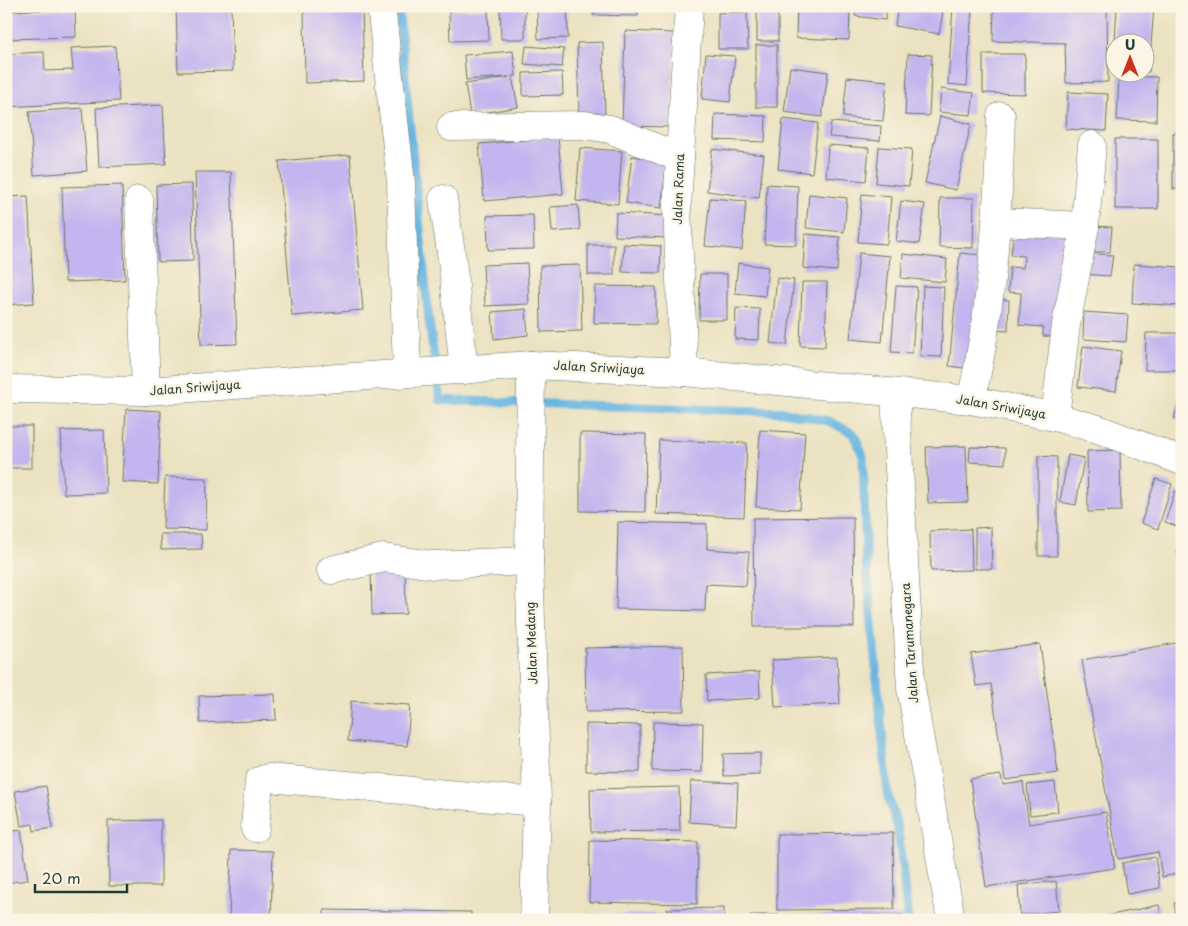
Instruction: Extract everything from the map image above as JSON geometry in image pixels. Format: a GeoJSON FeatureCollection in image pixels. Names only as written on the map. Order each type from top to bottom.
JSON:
{"type":"FeatureCollection","features":[{"type":"Feature","properties":{"kind":"street"},"geometry":{"type":"LineString","coordinates":[[381,6],[401,182],[412,373]]}},
{"type":"Feature","properties":{"kind":"street","name":"Jalan Rama"},"geometry":{"type":"LineString","coordinates":[[684,372],[677,207],[689,6]]}},
{"type":"Feature","properties":{"kind":"street"},"geometry":{"type":"LineString","coordinates":[[971,400],[977,373],[998,222],[1001,116]]}},
{"type":"Feature","properties":{"kind":"street"},"geometry":{"type":"LineString","coordinates":[[451,127],[585,125],[610,129],[680,158]]}},
{"type":"Feature","properties":{"kind":"street"},"geometry":{"type":"LineString","coordinates":[[1055,417],[1066,325],[1085,226],[1092,145]]}},
{"type":"Feature","properties":{"kind":"street"},"geometry":{"type":"LineString","coordinates":[[443,199],[452,259],[458,370]]}},
{"type":"Feature","properties":{"kind":"street"},"geometry":{"type":"LineString","coordinates":[[139,200],[146,391]]}},
{"type":"Feature","properties":{"kind":"street"},"geometry":{"type":"LineString","coordinates":[[998,222],[1085,226]]}},
{"type":"Feature","properties":{"kind":"street","name":"Jalan Sriwijaya"},"geometry":{"type":"LineString","coordinates":[[6,389],[146,391],[531,365],[684,372],[971,400],[1055,417],[1098,429],[1182,461]]}},
{"type":"Feature","properties":{"kind":"street","name":"Jalan Medang"},"geometry":{"type":"LineString","coordinates":[[531,365],[529,561],[537,802],[534,920]]}},
{"type":"Feature","properties":{"kind":"street","name":"Jalan Tarumanegara"},"geometry":{"type":"LineString","coordinates":[[895,394],[911,688],[950,920]]}},
{"type":"Feature","properties":{"kind":"street"},"geometry":{"type":"LineString","coordinates":[[331,570],[384,558],[434,565],[529,561]]}},
{"type":"Feature","properties":{"kind":"street"},"geometry":{"type":"LineString","coordinates":[[255,828],[259,781],[268,778],[537,802]]}},
{"type":"Feature","properties":{"kind":"building"},"geometry":{"type":"Polygon","coordinates":[[[176,6],[231,6],[233,71],[178,72],[176,6]]]}},
{"type":"Feature","properties":{"kind":"building"},"geometry":{"type":"Polygon","coordinates":[[[304,6],[362,6],[364,81],[305,83],[304,6]]]}},
{"type":"Feature","properties":{"kind":"building"},"geometry":{"type":"Polygon","coordinates":[[[500,6],[525,6],[525,39],[501,39],[500,6]]]}},
{"type":"Feature","properties":{"kind":"building"},"geometry":{"type":"Polygon","coordinates":[[[537,6],[567,6],[568,38],[538,39],[537,6]]]}},
{"type":"Feature","properties":{"kind":"building"},"geometry":{"type":"Polygon","coordinates":[[[594,6],[638,6],[638,16],[593,15],[594,6]]]}},
{"type":"Feature","properties":{"kind":"building"},"geometry":{"type":"Polygon","coordinates":[[[797,6],[850,9],[849,40],[796,38],[797,6]]]}},
{"type":"Feature","properties":{"kind":"building"},"geometry":{"type":"Polygon","coordinates":[[[856,6],[887,6],[885,20],[855,16],[856,6]]]}},
{"type":"Feature","properties":{"kind":"building"},"geometry":{"type":"Polygon","coordinates":[[[898,6],[944,6],[939,34],[895,26],[898,6]]]}},
{"type":"Feature","properties":{"kind":"building"},"geometry":{"type":"Polygon","coordinates":[[[953,6],[972,6],[967,86],[948,84],[953,6]]]}},
{"type":"Feature","properties":{"kind":"building"},"geometry":{"type":"Polygon","coordinates":[[[994,6],[1107,6],[1106,82],[1108,82],[1066,83],[1065,43],[993,41],[994,6]]]}},
{"type":"Feature","properties":{"kind":"building"},"geometry":{"type":"Polygon","coordinates":[[[1117,6],[1154,6],[1152,32],[1116,32],[1117,6]]]}},
{"type":"Feature","properties":{"kind":"building"},"geometry":{"type":"Polygon","coordinates":[[[75,9],[76,37],[6,39],[6,11],[75,9]]]}},
{"type":"Feature","properties":{"kind":"building"},"geometry":{"type":"Polygon","coordinates":[[[488,9],[489,40],[450,41],[449,10],[488,9]]]}},
{"type":"Feature","properties":{"kind":"building"},"geometry":{"type":"Polygon","coordinates":[[[757,9],[778,9],[778,41],[757,41],[757,9]]]}},
{"type":"Feature","properties":{"kind":"building"},"geometry":{"type":"Polygon","coordinates":[[[747,12],[748,49],[718,49],[718,13],[747,12]]]}},
{"type":"Feature","properties":{"kind":"building"},"geometry":{"type":"Polygon","coordinates":[[[625,31],[675,33],[671,127],[622,126],[625,31]]]}},
{"type":"Feature","properties":{"kind":"building"},"geometry":{"type":"Polygon","coordinates":[[[603,42],[605,115],[579,116],[577,43],[603,42]]]}},
{"type":"Feature","properties":{"kind":"building"},"geometry":{"type":"Polygon","coordinates":[[[756,45],[777,45],[777,107],[756,107],[756,45]]]}},
{"type":"Feature","properties":{"kind":"building"},"geometry":{"type":"Polygon","coordinates":[[[115,46],[119,101],[6,107],[6,54],[44,52],[45,71],[73,70],[71,48],[115,46]]]}},
{"type":"Feature","properties":{"kind":"building"},"geometry":{"type":"Polygon","coordinates":[[[526,46],[564,49],[562,67],[524,64],[526,46]]]}},
{"type":"Feature","properties":{"kind":"building"},"geometry":{"type":"Polygon","coordinates":[[[513,51],[516,76],[512,76],[518,107],[470,115],[465,84],[509,77],[466,80],[464,55],[513,51]]]}},
{"type":"Feature","properties":{"kind":"building"},"geometry":{"type":"Polygon","coordinates":[[[706,54],[735,56],[730,102],[702,99],[706,54]]]}},
{"type":"Feature","properties":{"kind":"building"},"geometry":{"type":"Polygon","coordinates":[[[908,54],[932,55],[929,116],[905,115],[908,54]]]}},
{"type":"Feature","properties":{"kind":"building"},"geometry":{"type":"Polygon","coordinates":[[[983,54],[1025,54],[1025,94],[983,93],[983,54]]]}},
{"type":"Feature","properties":{"kind":"building"},"geometry":{"type":"Polygon","coordinates":[[[790,67],[828,72],[822,117],[784,112],[790,67]]]}},
{"type":"Feature","properties":{"kind":"building"},"geometry":{"type":"Polygon","coordinates":[[[562,72],[563,95],[523,96],[523,73],[562,72]]]}},
{"type":"Feature","properties":{"kind":"building"},"geometry":{"type":"Polygon","coordinates":[[[847,77],[887,81],[883,121],[843,117],[847,77]]]}},
{"type":"Feature","properties":{"kind":"building"},"geometry":{"type":"Polygon","coordinates":[[[1157,77],[1156,121],[1117,120],[1119,82],[1156,82],[1157,77]]]}},
{"type":"Feature","properties":{"kind":"building"},"geometry":{"type":"Polygon","coordinates":[[[1180,81],[1182,81],[1182,117],[1179,116],[1180,81]]]}},
{"type":"Feature","properties":{"kind":"building"},"geometry":{"type":"Polygon","coordinates":[[[941,89],[974,93],[971,115],[939,112],[941,89]]]}},
{"type":"Feature","properties":{"kind":"building"},"geometry":{"type":"Polygon","coordinates":[[[1068,92],[1108,94],[1106,131],[1066,129],[1068,92]]]}},
{"type":"Feature","properties":{"kind":"building"},"geometry":{"type":"Polygon","coordinates":[[[163,105],[166,164],[99,167],[96,108],[163,105]]]}},
{"type":"Feature","properties":{"kind":"building"},"geometry":{"type":"Polygon","coordinates":[[[82,108],[87,171],[34,175],[29,112],[82,108]]]}},
{"type":"Feature","properties":{"kind":"building"},"geometry":{"type":"Polygon","coordinates":[[[715,114],[766,116],[765,142],[714,140],[715,114]]]}},
{"type":"Feature","properties":{"kind":"building"},"geometry":{"type":"Polygon","coordinates":[[[940,116],[971,124],[956,190],[925,183],[940,116]]]}},
{"type":"Feature","properties":{"kind":"building"},"geometry":{"type":"Polygon","coordinates":[[[783,119],[818,123],[812,173],[778,169],[783,119]]]}},
{"type":"Feature","properties":{"kind":"building"},"geometry":{"type":"Polygon","coordinates":[[[831,122],[881,126],[880,141],[829,137],[831,122]]]}},
{"type":"Feature","properties":{"kind":"building"},"geometry":{"type":"Polygon","coordinates":[[[1173,133],[1182,133],[1182,189],[1173,189],[1173,133]]]}},
{"type":"Feature","properties":{"kind":"building"},"geometry":{"type":"Polygon","coordinates":[[[558,137],[563,194],[484,201],[479,144],[558,137]]]}},
{"type":"Feature","properties":{"kind":"building"},"geometry":{"type":"Polygon","coordinates":[[[1115,139],[1158,139],[1158,209],[1115,209],[1115,139]]]}},
{"type":"Feature","properties":{"kind":"building"},"geometry":{"type":"Polygon","coordinates":[[[828,145],[869,148],[866,181],[826,177],[828,145]]]}},
{"type":"Feature","properties":{"kind":"building"},"geometry":{"type":"Polygon","coordinates":[[[879,147],[912,149],[909,186],[876,183],[879,147]]]}},
{"type":"Feature","properties":{"kind":"building"},"geometry":{"type":"Polygon","coordinates":[[[580,148],[622,151],[618,204],[576,201],[580,148]]]}},
{"type":"Feature","properties":{"kind":"building"},"geometry":{"type":"Polygon","coordinates":[[[712,149],[764,155],[759,198],[707,191],[712,149]]]}},
{"type":"Feature","properties":{"kind":"building"},"geometry":{"type":"Polygon","coordinates":[[[350,155],[363,310],[292,316],[279,161],[350,155]]]}},
{"type":"Feature","properties":{"kind":"building"},"geometry":{"type":"Polygon","coordinates":[[[632,156],[667,161],[661,208],[626,203],[632,156]]]}},
{"type":"Feature","properties":{"kind":"building"},"geometry":{"type":"Polygon","coordinates":[[[195,172],[231,172],[237,344],[201,345],[195,172]]]}},
{"type":"Feature","properties":{"kind":"building"},"geometry":{"type":"Polygon","coordinates":[[[192,184],[193,261],[158,262],[156,185],[192,184]]]}},
{"type":"Feature","properties":{"kind":"building"},"geometry":{"type":"Polygon","coordinates":[[[767,184],[798,186],[796,245],[764,244],[767,184]]]}},
{"type":"Feature","properties":{"kind":"building"},"geometry":{"type":"Polygon","coordinates":[[[122,185],[125,280],[65,282],[62,187],[122,185]]]}},
{"type":"Feature","properties":{"kind":"building"},"geometry":{"type":"Polygon","coordinates":[[[809,194],[847,198],[844,232],[806,228],[809,194]]]}},
{"type":"Feature","properties":{"kind":"building"},"geometry":{"type":"Polygon","coordinates":[[[862,194],[891,197],[887,244],[858,242],[862,194]]]}},
{"type":"Feature","properties":{"kind":"building"},"geometry":{"type":"Polygon","coordinates":[[[28,196],[34,303],[6,305],[6,197],[28,196]]]}},
{"type":"Feature","properties":{"kind":"building"},"geometry":{"type":"Polygon","coordinates":[[[710,198],[746,201],[742,250],[705,246],[710,198]]]}},
{"type":"Feature","properties":{"kind":"building"},"geometry":{"type":"Polygon","coordinates":[[[940,198],[974,198],[973,248],[939,247],[940,198]]]}},
{"type":"Feature","properties":{"kind":"building"},"geometry":{"type":"Polygon","coordinates":[[[901,201],[925,204],[919,244],[896,241],[901,201]]]}},
{"type":"Feature","properties":{"kind":"building"},"geometry":{"type":"Polygon","coordinates":[[[578,205],[580,230],[552,232],[550,207],[578,205]]]}},
{"type":"Feature","properties":{"kind":"building"},"geometry":{"type":"Polygon","coordinates":[[[616,213],[671,216],[670,238],[615,236],[616,213]]]}},
{"type":"Feature","properties":{"kind":"building"},"geometry":{"type":"Polygon","coordinates":[[[533,215],[534,249],[488,250],[487,216],[533,215]]]}},
{"type":"Feature","properties":{"kind":"building"},"geometry":{"type":"Polygon","coordinates":[[[1090,226],[1112,227],[1110,252],[1089,252],[1090,226]]]}},
{"type":"Feature","properties":{"kind":"building"},"geometry":{"type":"Polygon","coordinates":[[[1014,229],[1070,234],[1062,337],[1043,336],[1043,327],[1019,325],[1021,293],[1008,292],[1010,267],[1023,268],[1024,256],[1011,255],[1014,229]]]}},
{"type":"Feature","properties":{"kind":"building"},"geometry":{"type":"Polygon","coordinates":[[[805,234],[840,237],[837,271],[803,268],[805,234]]]}},
{"type":"Feature","properties":{"kind":"building"},"geometry":{"type":"Polygon","coordinates":[[[624,244],[661,246],[660,273],[622,272],[624,244]]]}},
{"type":"Feature","properties":{"kind":"building"},"geometry":{"type":"Polygon","coordinates":[[[588,245],[614,245],[614,275],[588,275],[588,245]]]}},
{"type":"Feature","properties":{"kind":"building"},"geometry":{"type":"Polygon","coordinates":[[[859,253],[890,256],[882,342],[850,339],[859,253]]]}},
{"type":"Feature","properties":{"kind":"building"},"geometry":{"type":"Polygon","coordinates":[[[960,253],[982,255],[971,369],[949,366],[960,253]]]}},
{"type":"Feature","properties":{"kind":"building"},"geometry":{"type":"Polygon","coordinates":[[[1083,253],[1113,255],[1110,276],[1081,274],[1083,253]]]}},
{"type":"Feature","properties":{"kind":"building"},"geometry":{"type":"Polygon","coordinates":[[[903,254],[947,259],[945,282],[901,278],[903,254]]]}},
{"type":"Feature","properties":{"kind":"building"},"geometry":{"type":"Polygon","coordinates":[[[527,263],[529,304],[485,306],[483,265],[527,263]]]}},
{"type":"Feature","properties":{"kind":"building"},"geometry":{"type":"Polygon","coordinates":[[[738,263],[768,267],[765,296],[735,293],[738,263]]]}},
{"type":"Feature","properties":{"kind":"building"},"geometry":{"type":"Polygon","coordinates":[[[1134,264],[1182,267],[1182,306],[1132,303],[1134,264]]]}},
{"type":"Feature","properties":{"kind":"building"},"geometry":{"type":"Polygon","coordinates":[[[580,265],[582,331],[541,332],[540,266],[580,265]]]}},
{"type":"Feature","properties":{"kind":"building"},"geometry":{"type":"Polygon","coordinates":[[[700,274],[727,274],[727,320],[699,320],[700,274]]]}},
{"type":"Feature","properties":{"kind":"building"},"geometry":{"type":"Polygon","coordinates":[[[777,278],[794,280],[787,345],[770,343],[777,278]]]}},
{"type":"Feature","properties":{"kind":"building"},"geometry":{"type":"Polygon","coordinates":[[[802,282],[827,282],[825,347],[800,346],[802,282]]]}},
{"type":"Feature","properties":{"kind":"building"},"geometry":{"type":"Polygon","coordinates":[[[595,286],[656,287],[656,324],[594,323],[595,286]]]}},
{"type":"Feature","properties":{"kind":"building"},"geometry":{"type":"Polygon","coordinates":[[[896,286],[917,287],[912,353],[891,352],[896,286]]]}},
{"type":"Feature","properties":{"kind":"building"},"geometry":{"type":"Polygon","coordinates":[[[923,286],[944,287],[941,357],[920,356],[923,286]]]}},
{"type":"Feature","properties":{"kind":"building"},"geometry":{"type":"Polygon","coordinates":[[[991,299],[1009,300],[1008,331],[989,330],[991,299]]]}},
{"type":"Feature","properties":{"kind":"building"},"geometry":{"type":"Polygon","coordinates":[[[736,308],[760,309],[759,340],[735,339],[736,308]]]}},
{"type":"Feature","properties":{"kind":"building"},"geometry":{"type":"Polygon","coordinates":[[[526,309],[528,335],[494,339],[492,312],[526,309]]]}},
{"type":"Feature","properties":{"kind":"building"},"geometry":{"type":"Polygon","coordinates":[[[1084,312],[1128,315],[1126,342],[1083,339],[1084,312]]]}},
{"type":"Feature","properties":{"kind":"building"},"geometry":{"type":"Polygon","coordinates":[[[1146,333],[1182,333],[1182,370],[1145,370],[1146,333]]]}},
{"type":"Feature","properties":{"kind":"building"},"geometry":{"type":"Polygon","coordinates":[[[1083,346],[1121,351],[1116,391],[1078,387],[1083,346]]]}},
{"type":"Feature","properties":{"kind":"building"},"geometry":{"type":"Polygon","coordinates":[[[1182,395],[1182,420],[1174,418],[1182,395]]]}},
{"type":"Feature","properties":{"kind":"building"},"geometry":{"type":"Polygon","coordinates":[[[126,409],[161,411],[158,484],[122,482],[126,409]]]}},
{"type":"Feature","properties":{"kind":"building"},"geometry":{"type":"Polygon","coordinates":[[[6,426],[32,426],[32,468],[6,468],[6,426]]]}},
{"type":"Feature","properties":{"kind":"building"},"geometry":{"type":"Polygon","coordinates":[[[104,430],[106,493],[64,494],[61,431],[104,430]]]}},
{"type":"Feature","properties":{"kind":"building"},"geometry":{"type":"Polygon","coordinates":[[[760,430],[805,433],[800,509],[756,507],[760,430]]]}},
{"type":"Feature","properties":{"kind":"building"},"geometry":{"type":"Polygon","coordinates":[[[580,433],[646,434],[645,512],[580,511],[580,433]]]}},
{"type":"Feature","properties":{"kind":"building"},"geometry":{"type":"Polygon","coordinates":[[[659,440],[747,443],[744,517],[656,514],[659,440]]]}},
{"type":"Feature","properties":{"kind":"building"},"geometry":{"type":"Polygon","coordinates":[[[966,446],[968,502],[928,503],[926,447],[966,446]]]}},
{"type":"Feature","properties":{"kind":"building"},"geometry":{"type":"Polygon","coordinates":[[[970,447],[1005,448],[1005,464],[969,462],[970,447]]]}},
{"type":"Feature","properties":{"kind":"building"},"geometry":{"type":"Polygon","coordinates":[[[1120,450],[1121,511],[1088,512],[1087,451],[1120,450]]]}},
{"type":"Feature","properties":{"kind":"building"},"geometry":{"type":"Polygon","coordinates":[[[1068,455],[1084,458],[1076,505],[1060,502],[1068,455]]]}},
{"type":"Feature","properties":{"kind":"building"},"geometry":{"type":"Polygon","coordinates":[[[1038,456],[1057,457],[1057,556],[1038,556],[1038,456]]]}},
{"type":"Feature","properties":{"kind":"building"},"geometry":{"type":"Polygon","coordinates":[[[165,477],[207,478],[206,530],[163,529],[165,477]]]}},
{"type":"Feature","properties":{"kind":"building"},"geometry":{"type":"Polygon","coordinates":[[[1156,479],[1172,484],[1158,529],[1141,523],[1156,479]]]}},
{"type":"Feature","properties":{"kind":"building"},"geometry":{"type":"Polygon","coordinates":[[[1175,491],[1182,493],[1182,528],[1165,522],[1175,491]]]}},
{"type":"Feature","properties":{"kind":"building"},"geometry":{"type":"Polygon","coordinates":[[[853,517],[854,627],[754,627],[753,518],[853,517]]]}},
{"type":"Feature","properties":{"kind":"building"},"geometry":{"type":"Polygon","coordinates":[[[618,522],[707,524],[707,549],[749,552],[746,586],[706,584],[705,611],[616,609],[618,522]]]}},
{"type":"Feature","properties":{"kind":"building"},"geometry":{"type":"Polygon","coordinates":[[[991,527],[992,569],[975,569],[975,528],[991,527]]]}},
{"type":"Feature","properties":{"kind":"building"},"geometry":{"type":"Polygon","coordinates":[[[971,529],[972,570],[931,571],[930,531],[971,529]]]}},
{"type":"Feature","properties":{"kind":"building"},"geometry":{"type":"Polygon","coordinates":[[[160,534],[201,534],[202,549],[161,550],[160,534]]]}},
{"type":"Feature","properties":{"kind":"building"},"geometry":{"type":"Polygon","coordinates":[[[1177,550],[1182,550],[1182,578],[1181,578],[1177,550]]]}},
{"type":"Feature","properties":{"kind":"building"},"geometry":{"type":"Polygon","coordinates":[[[405,564],[406,614],[372,615],[371,565],[405,564]]]}},
{"type":"Feature","properties":{"kind":"building"},"geometry":{"type":"Polygon","coordinates":[[[1182,642],[1182,873],[1162,877],[1158,852],[1118,859],[1082,660],[1182,642]]]}},
{"type":"Feature","properties":{"kind":"building"},"geometry":{"type":"Polygon","coordinates":[[[1040,644],[1058,773],[1005,780],[991,684],[976,686],[971,654],[1040,644]]]}},
{"type":"Feature","properties":{"kind":"building"},"geometry":{"type":"Polygon","coordinates":[[[683,646],[684,711],[586,712],[585,648],[683,646]]]}},
{"type":"Feature","properties":{"kind":"building"},"geometry":{"type":"Polygon","coordinates":[[[837,657],[840,704],[775,707],[772,660],[837,657]]]}},
{"type":"Feature","properties":{"kind":"building"},"geometry":{"type":"Polygon","coordinates":[[[759,672],[760,698],[707,701],[706,675],[759,672]]]}},
{"type":"Feature","properties":{"kind":"building"},"geometry":{"type":"Polygon","coordinates":[[[275,694],[276,720],[200,723],[199,696],[275,694]]]}},
{"type":"Feature","properties":{"kind":"building"},"geometry":{"type":"Polygon","coordinates":[[[351,701],[410,705],[407,746],[348,741],[351,701]]]}},
{"type":"Feature","properties":{"kind":"building"},"geometry":{"type":"Polygon","coordinates":[[[653,722],[703,723],[702,772],[652,771],[653,722]]]}},
{"type":"Feature","properties":{"kind":"building"},"geometry":{"type":"Polygon","coordinates":[[[586,724],[640,725],[640,772],[586,771],[586,724]]]}},
{"type":"Feature","properties":{"kind":"building"},"geometry":{"type":"Polygon","coordinates":[[[760,753],[760,775],[724,776],[723,754],[760,753]]]}},
{"type":"Feature","properties":{"kind":"building"},"geometry":{"type":"Polygon","coordinates":[[[1001,775],[1003,785],[1023,782],[1029,824],[1106,812],[1115,868],[986,887],[970,779],[1001,775]]]}},
{"type":"Feature","properties":{"kind":"building"},"geometry":{"type":"Polygon","coordinates":[[[691,781],[738,783],[736,825],[689,822],[691,781]]]}},
{"type":"Feature","properties":{"kind":"building"},"geometry":{"type":"Polygon","coordinates":[[[1055,782],[1058,812],[1030,815],[1027,785],[1055,782]]]}},
{"type":"Feature","properties":{"kind":"building"},"geometry":{"type":"Polygon","coordinates":[[[46,786],[53,828],[34,831],[33,824],[21,826],[15,791],[46,786]]]}},
{"type":"Feature","properties":{"kind":"building"},"geometry":{"type":"Polygon","coordinates":[[[679,787],[680,831],[591,832],[590,789],[679,787]]]}},
{"type":"Feature","properties":{"kind":"building"},"geometry":{"type":"Polygon","coordinates":[[[161,820],[161,886],[109,886],[108,821],[161,820]]]}},
{"type":"Feature","properties":{"kind":"building"},"geometry":{"type":"Polygon","coordinates":[[[21,830],[28,880],[6,883],[6,832],[21,830]]]}},
{"type":"Feature","properties":{"kind":"building"},"geometry":{"type":"Polygon","coordinates":[[[893,833],[894,909],[777,910],[777,834],[893,833]]]}},
{"type":"Feature","properties":{"kind":"building"},"geometry":{"type":"Polygon","coordinates":[[[590,840],[698,842],[697,904],[589,902],[590,840]]]}},
{"type":"Feature","properties":{"kind":"building"},"geometry":{"type":"Polygon","coordinates":[[[231,850],[273,851],[271,920],[229,920],[231,850]]]}},
{"type":"Feature","properties":{"kind":"building"},"geometry":{"type":"Polygon","coordinates":[[[1155,857],[1160,888],[1127,894],[1122,863],[1155,857]]]}},
{"type":"Feature","properties":{"kind":"building"},"geometry":{"type":"Polygon","coordinates":[[[1056,881],[1059,911],[1020,915],[1018,885],[1056,881]]]}},
{"type":"Feature","properties":{"kind":"building"},"geometry":{"type":"Polygon","coordinates":[[[1182,902],[1182,920],[1177,920],[1174,903],[1182,902]]]}},
{"type":"Feature","properties":{"kind":"building"},"geometry":{"type":"Polygon","coordinates":[[[1159,905],[1162,920],[1092,920],[1092,919],[1159,905]]]}},
{"type":"Feature","properties":{"kind":"building"},"geometry":{"type":"Polygon","coordinates":[[[724,908],[724,920],[667,920],[667,909],[724,908]]]}},
{"type":"Feature","properties":{"kind":"building"},"geometry":{"type":"Polygon","coordinates":[[[324,910],[471,912],[471,920],[324,920],[324,910]]]}},
{"type":"Feature","properties":{"kind":"building"},"geometry":{"type":"Polygon","coordinates":[[[584,914],[661,914],[661,920],[584,920],[584,914]]]}},
{"type":"Feature","properties":{"kind":"building"},"geometry":{"type":"Polygon","coordinates":[[[751,915],[903,915],[903,920],[751,920],[751,915]]]}},
{"type":"Feature","properties":{"kind":"waterway"},"geometry":{"type":"LineString","coordinates":[[398,6],[429,321],[440,400],[784,412],[829,421],[854,434],[863,456],[866,561],[888,796],[898,829],[908,920]]}}]}
